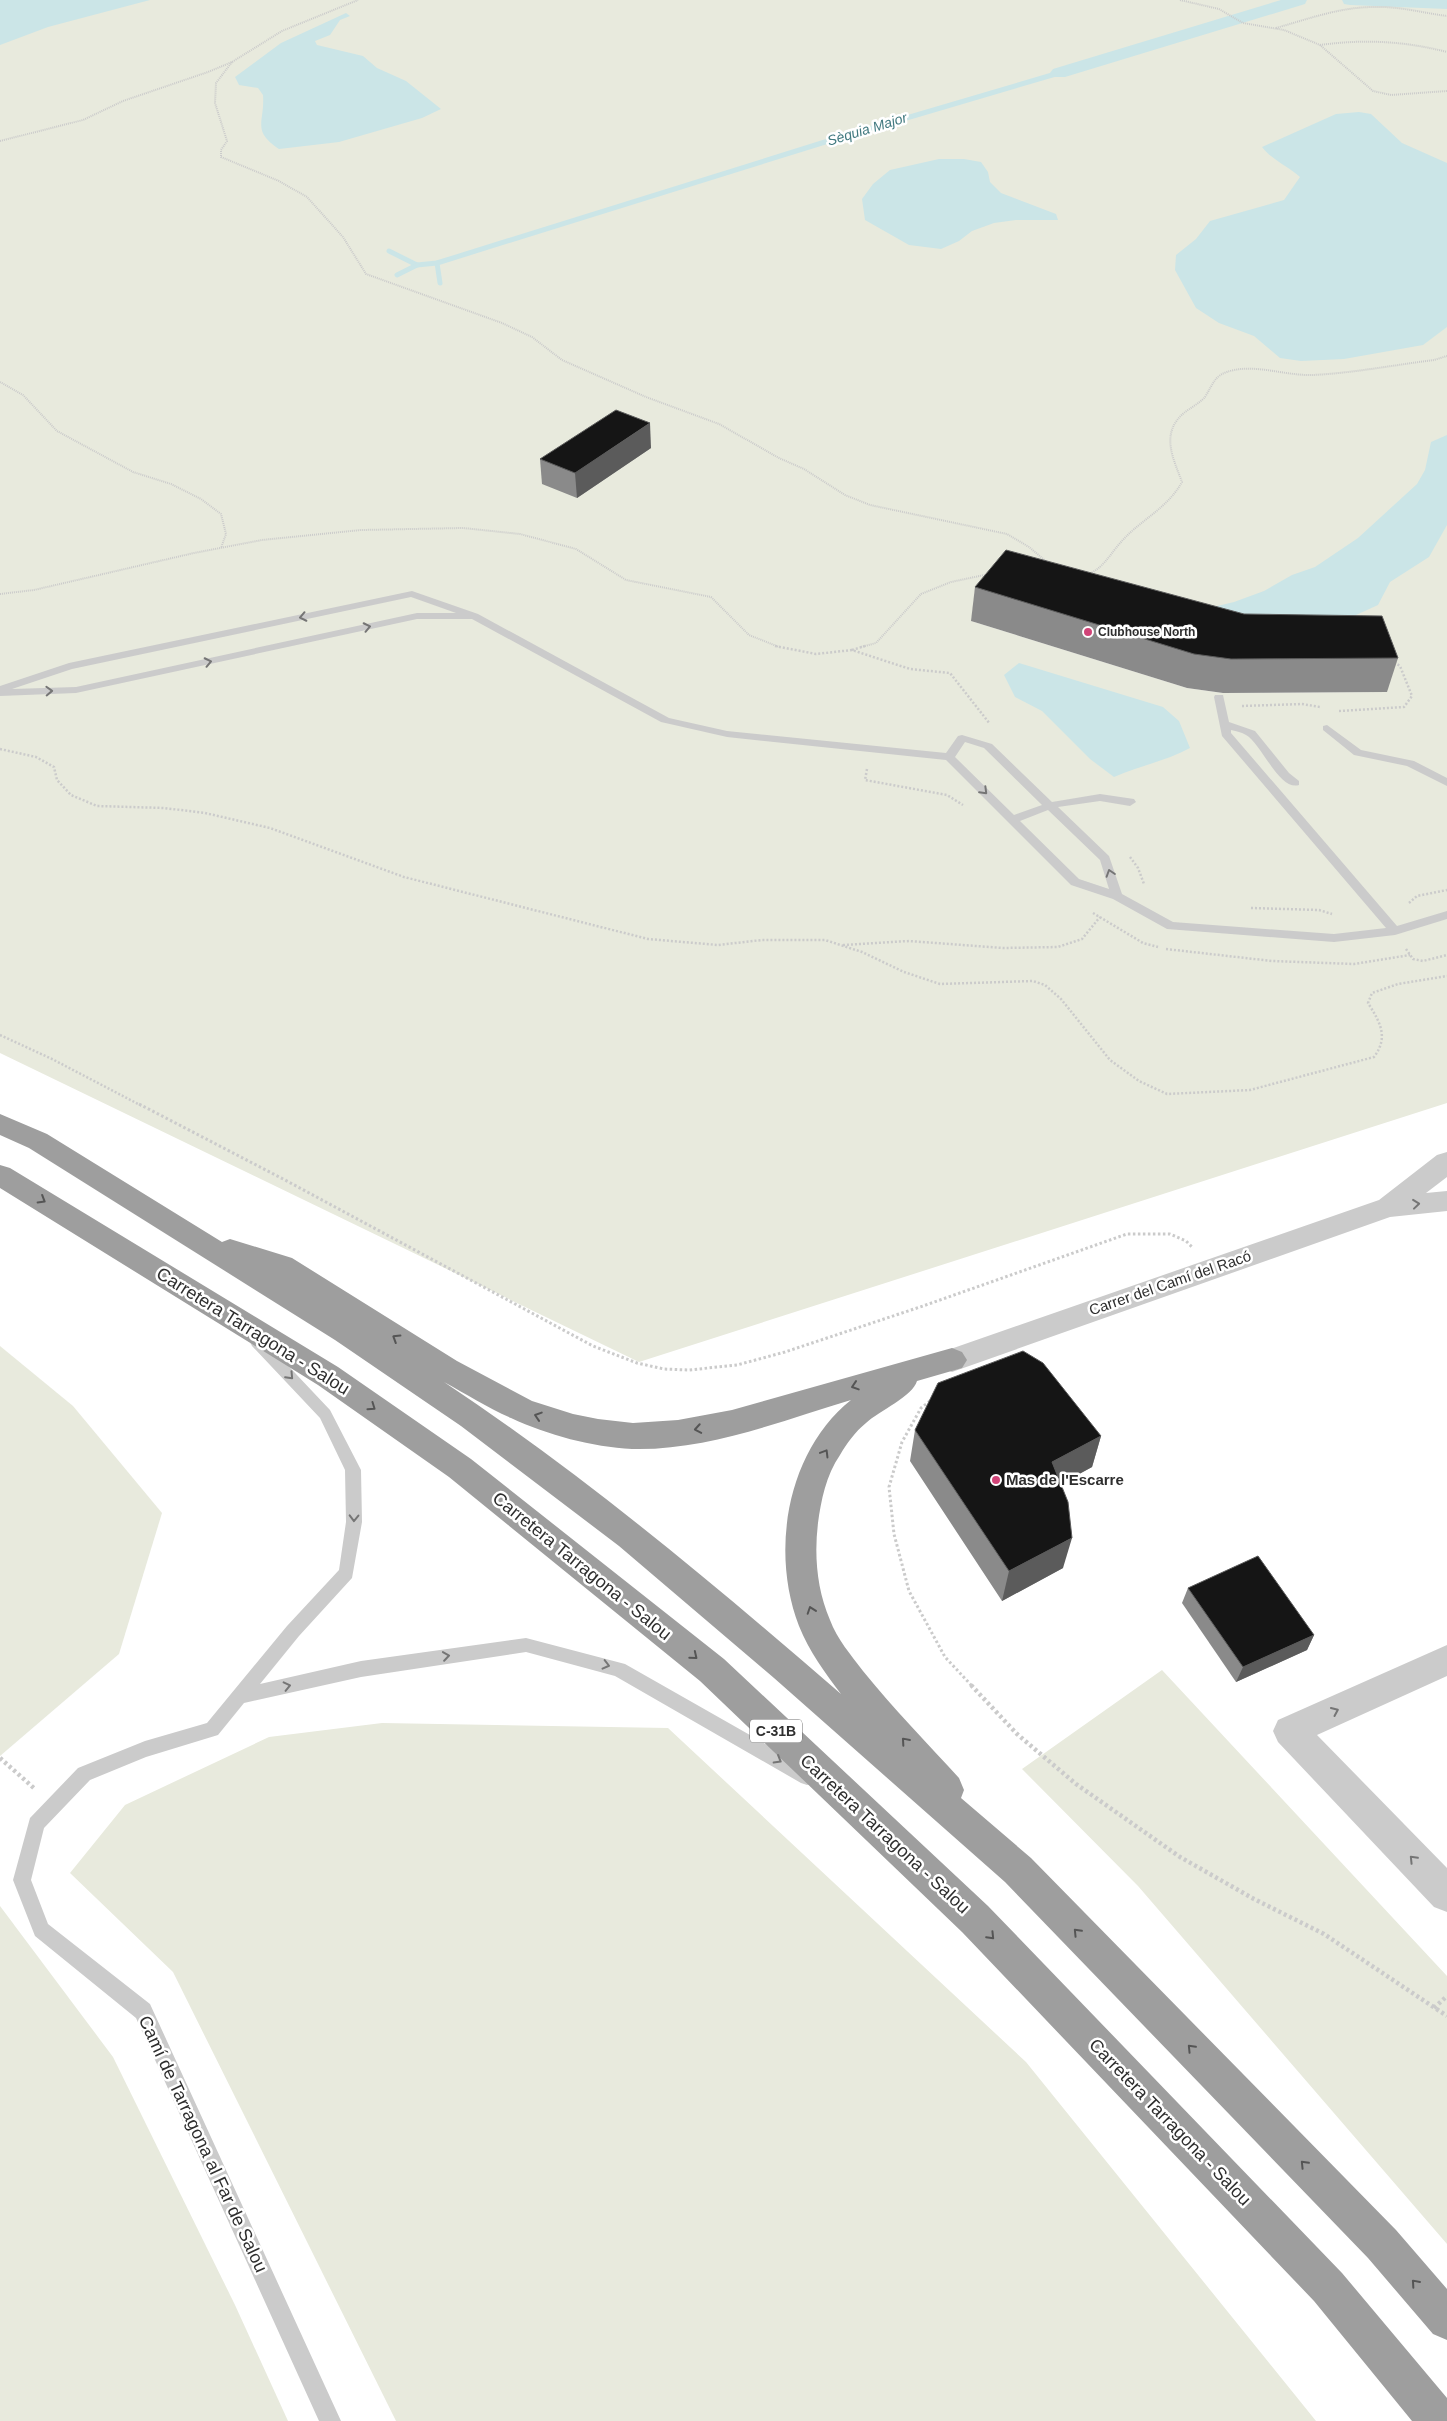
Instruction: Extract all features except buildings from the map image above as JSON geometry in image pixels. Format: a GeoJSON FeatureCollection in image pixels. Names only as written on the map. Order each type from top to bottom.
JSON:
{"type":"FeatureCollection","features":[{"type":"Feature","properties":{"kind":"highway"},"geometry":{"type":"LineString","coordinates":[[0,1124],[38,1142],[345,1332],[472,1417],[630,1536],[786,1668],[1018,1870]]}},
{"type":"Feature","properties":{"kind":"highway","name":"Carretera Tarragona - Salou"},"geometry":{"type":"LineString","coordinates":[[0,1175],[328,1376],[460,1468],[712,1670],[975,1919],[1321,2280],[1439,2421]]}},
{"type":"Feature","properties":{"kind":"highway"},"geometry":{"type":"LineString","coordinates":[[194,1239],[282,1266],[447,1370],[522,1410],[573,1427],[598,1432],[633,1436],[660,1434],[732,1423],[869,1382],[952,1360]]}},
{"type":"Feature","properties":{"kind":"highway"},"geometry":{"type":"LineString","coordinates":[[952,1360],[904,1382],[868,1403],[842,1427],[822,1456],[813,1481],[804,1518],[803,1584],[812,1614],[829,1650],[865,1696],[1018,1870],[1382,2244],[1447,2320]]}},
{"type":"Feature","properties":{"kind":"street","name":"Carrer del Camí del Racó"},"geometry":{"type":"LineString","coordinates":[[1389,1207],[1447,1162]]}},
{"type":"Feature","properties":{"kind":"street","name":"Carrer del Camí del Racó"},"geometry":{"type":"LineString","coordinates":[[952,1360],[1210,1268],[1389,1207],[1447,1201]]}},
{"type":"Feature","properties":{"kind":"street"},"geometry":{"type":"LineString","coordinates":[[1447,1660],[1290,1731],[1447,1894]]}},
{"type":"Feature","properties":{"kind":"lane"},"geometry":{"type":"LineString","coordinates":[[412,594],[417,616]]}},
{"type":"Feature","properties":{"kind":"lane"},"geometry":{"type":"LineString","coordinates":[[0,692],[69,666],[412,594],[474,616],[665,720],[727,734],[949,757],[1075,882],[1118,896],[1172,926],[1334,938],[1396,931],[1447,915]]}},
{"type":"Feature","properties":{"kind":"lane"},"geometry":{"type":"LineString","coordinates":[[0,692],[76,690],[417,616],[474,616]]}},
{"type":"Feature","properties":{"kind":"lane"},"geometry":{"type":"LineString","coordinates":[[1220,697],[1226,734],[1396,931]]}},
{"type":"Feature","properties":{"kind":"lane"},"geometry":{"type":"LineString","coordinates":[[1224,724],[1251,733],[1285,775],[1295,783]]}},
{"type":"Feature","properties":{"kind":"lane"},"geometry":{"type":"LineString","coordinates":[[1327,728],[1358,753],[1410,763],[1447,783]]}},
{"type":"Feature","properties":{"kind":"lane"},"geometry":{"type":"LineString","coordinates":[[949,757],[962,738],[988,746],[1105,860],[1118,896]]}},
{"type":"Feature","properties":{"kind":"lane"},"geometry":{"type":"LineString","coordinates":[[1012,820],[1050,805],[1072,799],[1114,797],[1130,802]]}},
{"type":"Feature","properties":{"kind":"lane","name":"Camí de Tarragona al Far de Salou"},"geometry":{"type":"LineString","coordinates":[[232,1316],[325,1414],[353,1470],[354,1522],[346,1574],[293,1631],[212,1729],[145,1749],[84,1774],[36,1824],[22,1880],[41,1930],[144,2011],[330,2421]]}},
{"type":"Feature","properties":{"kind":"lane"},"geometry":{"type":"LineString","coordinates":[[239,1696],[361,1669],[526,1645],[619,1668],[856,1806]]}},
{"type":"Feature","properties":{"kind":"path"},"geometry":{"type":"LineString","coordinates":[[0,141],[83,120],[123,101],[232,62],[282,31],[358,0]]}},
{"type":"Feature","properties":{"kind":"path"},"geometry":{"type":"LineString","coordinates":[[1180,0],[1219,9],[1243,22],[1274,29],[1320,45],[1373,91],[1391,95],[1447,91]]}},
{"type":"Feature","properties":{"kind":"path"},"geometry":{"type":"LineString","coordinates":[[1274,29],[1339,11],[1368,7],[1404,9],[1447,16]]}},
{"type":"Feature","properties":{"kind":"path"},"geometry":{"type":"LineString","coordinates":[[1320,45],[1380,38],[1422,45],[1447,52]]}},
{"type":"Feature","properties":{"kind":"path"},"geometry":{"type":"LineString","coordinates":[[232,62],[216,82],[215,103],[227,141],[221,150],[221,157],[279,181],[307,197],[326,215],[366,274],[502,323],[532,337],[562,360],[646,397],[719,424],[779,458],[804,469],[845,495],[870,504],[1007,534],[1029,547],[1049,564]]}},
{"type":"Feature","properties":{"kind":"path"},"geometry":{"type":"LineString","coordinates":[[1084,575],[1098,571],[1134,528],[1172,499],[1182,482],[1168,447],[1168,436],[1172,423],[1204,398],[1206,389],[1213,379],[1226,371],[1241,368],[1294,375],[1312,375],[1434,360],[1447,356]]}},
{"type":"Feature","properties":{"kind":"path"},"geometry":{"type":"LineString","coordinates":[[0,382],[23,395],[57,432],[133,472],[170,484],[201,499],[221,514],[226,534],[220,548]]}},
{"type":"Feature","properties":{"kind":"path"},"geometry":{"type":"LineString","coordinates":[[0,594],[34,590],[220,548],[271,539],[361,530],[463,528],[520,534],[576,549],[626,580],[711,598],[749,635],[777,647],[816,654],[852,650],[876,643],[900,620],[921,594],[951,582],[994,572]]}},
{"type":"Feature","properties":{"kind":"path"},"geometry":{"type":"LineString","coordinates":[[852,650],[910,669],[950,673],[990,725],[988,746]]}},
{"type":"Feature","properties":{"kind":"path"},"geometry":{"type":"LineString","coordinates":[[1339,711],[1356,712],[1404,707],[1412,696],[1400,666],[1388,658]]}},
{"type":"Feature","properties":{"kind":"path"},"geometry":{"type":"LineString","coordinates":[[1220,697],[1239,706],[1302,704],[1320,707]]}},
{"type":"Feature","properties":{"kind":"path"},"geometry":{"type":"LineString","coordinates":[[0,749],[36,758],[54,767],[57,780],[71,795],[97,806],[164,808],[205,813],[261,826],[404,877],[648,938],[666,942],[718,945],[762,940],[826,940],[862,952],[904,972],[940,984],[1032,981],[1045,985],[1061,999],[1110,1060],[1139,1081],[1166,1094],[1250,1090],[1374,1057],[1382,1048],[1384,1034],[1380,1021],[1368,1003],[1372,993],[1398,984],[1447,976]]}},
{"type":"Feature","properties":{"kind":"path"},"geometry":{"type":"LineString","coordinates":[[1127,854],[1138,868],[1146,888]]}},
{"type":"Feature","properties":{"kind":"path"},"geometry":{"type":"LineString","coordinates":[[1245,908],[1319,910],[1338,916],[1362,920],[1384,918],[1400,913],[1417,896],[1447,890]]}},
{"type":"Feature","properties":{"kind":"path"},"geometry":{"type":"LineString","coordinates":[[840,945],[929,942],[996,948],[1073,944],[1086,937],[1100,917]]}},
{"type":"Feature","properties":{"kind":"path"},"geometry":{"type":"LineString","coordinates":[[1396,931],[1413,958],[1423,961],[1447,955]]}},
{"type":"Feature","properties":{"kind":"path"},"geometry":{"type":"LineString","coordinates":[[0,1035],[52,1059],[285,1180],[593,1346],[623,1358],[664,1369],[696,1369],[743,1365],[888,1318],[1126,1234],[1164,1232],[1187,1240],[1210,1268]]}},
{"type":"Feature","properties":{"kind":"path"},"geometry":{"type":"LineString","coordinates":[[935,1397],[920,1408],[902,1442],[889,1486],[894,1534],[909,1592],[945,1657],[1017,1734],[1076,1784],[1180,1857],[1254,1900],[1324,1934],[1447,2016]]}},
{"type":"Feature","properties":{"kind":"path"},"geometry":{"type":"LineString","coordinates":[[0,1758],[54,1806]]}},
{"type":"Feature","properties":{"kind":"path"},"geometry":{"type":"LineString","coordinates":[[1434,2008],[1447,1996]]}},
{"type":"Feature","properties":{"kind":"shaded area"},"geometry":{"type":"Polygon","coordinates":[[[0,0],[1447,0],[1447,1103],[639,1362],[0,1053],[0,0]],[[971,621],[1187,688],[1223,693],[1387,692],[971,621]]]}},
{"type":"Feature","properties":{"kind":"shaded area"},"geometry":{"type":"Polygon","coordinates":[[[0,1346],[73,1406],[162,1513],[119,1654],[0,1756],[0,1346]]]}},
{"type":"Feature","properties":{"kind":"shaded area"},"geometry":{"type":"Polygon","coordinates":[[[1162,1670],[1447,1976],[1447,2244],[1138,1886],[1022,1769],[1162,1670]]]}},
{"type":"Feature","properties":{"kind":"shaded area"},"geometry":{"type":"Polygon","coordinates":[[[382,1723],[668,1728],[1026,2062],[1316,2421],[396,2421],[173,1972],[70,1873],[125,1805],[269,1737],[382,1723]]]}},
{"type":"Feature","properties":{"kind":"shaded area"},"geometry":{"type":"Polygon","coordinates":[[[0,1906],[113,2057],[235,2305],[288,2421],[0,2421],[0,1906]]]}},
{"type":"Feature","properties":{"kind":"water"},"geometry":{"type":"Polygon","coordinates":[[[0,0],[150,0],[48,27],[0,45],[0,0]]]}},
{"type":"Feature","properties":{"kind":"water"},"geometry":{"type":"Polygon","coordinates":[[[346,13],[350,16],[340,20],[330,35],[315,41],[317,45],[363,56],[377,68],[406,81],[441,109],[422,118],[339,142],[279,149],[270,142],[262,131],[263,95],[258,88],[239,85],[235,77],[281,43],[346,13]]]}},
{"type":"Feature","properties":{"kind":"water"},"geometry":{"type":"Polygon","coordinates":[[[1359,112],[1371,114],[1402,143],[1447,163],[1447,327],[1423,345],[1344,359],[1301,361],[1280,358],[1254,336],[1219,323],[1196,308],[1175,270],[1176,255],[1196,239],[1210,221],[1284,200],[1300,177],[1270,156],[1262,147],[1336,114],[1359,112]]]}},
{"type":"Feature","properties":{"kind":"water"},"geometry":{"type":"Polygon","coordinates":[[[939,159],[964,159],[981,162],[988,172],[990,182],[1001,193],[1056,214],[1058,220],[1016,220],[994,223],[972,231],[959,241],[941,249],[909,245],[865,220],[862,199],[873,184],[890,170],[939,159]]]}},
{"type":"Feature","properties":{"kind":"water"},"geometry":{"type":"Polygon","coordinates":[[[1447,435],[1447,525],[1429,557],[1390,582],[1378,605],[1345,620],[1180,615],[1234,602],[1264,591],[1292,575],[1315,567],[1358,538],[1417,484],[1425,470],[1431,442],[1447,435]]]}},
{"type":"Feature","properties":{"kind":"water"},"geometry":{"type":"Polygon","coordinates":[[[1019,663],[1163,707],[1179,721],[1190,748],[1114,777],[1090,759],[1042,711],[1015,697],[1004,675],[1019,663]]]}},
{"type":"Feature","properties":{"kind":"waterway","name":"Sèquia Major"},"geometry":{"type":"LineString","coordinates":[[1059,73],[1299,0]]}},
{"type":"Feature","properties":{"kind":"waterway","name":"Sèquia Major"},"geometry":{"type":"LineString","coordinates":[[1350,0],[1447,4]]}},
{"type":"Feature","properties":{"kind":"waterway","name":"Sèquia Major"},"geometry":{"type":"LineString","coordinates":[[437,263],[825,142],[1059,73]]}},
{"type":"Feature","properties":{"kind":"waterway","name":"Sèquia Major"},"geometry":{"type":"LineString","coordinates":[[389,251],[417,265]]}},
{"type":"Feature","properties":{"kind":"waterway","name":"Sèquia Major"},"geometry":{"type":"LineString","coordinates":[[417,265],[437,263]]}},
{"type":"Feature","properties":{"kind":"waterway","name":"Sèquia Major"},"geometry":{"type":"LineString","coordinates":[[437,263],[440,283]]}},
{"type":"Feature","properties":{"kind":"waterway","name":"Sèquia Major"},"geometry":{"type":"LineString","coordinates":[[397,275],[417,265]]}},
{"type":"Feature","properties":{"kind":"place","name":"Clubhouse North"},"geometry":{"type":"Point","coordinates":[1088,632]}},
{"type":"Feature","properties":{"kind":"place","name":"Mas de l'Escarre"},"geometry":{"type":"Point","coordinates":[996,1480]}}]}
